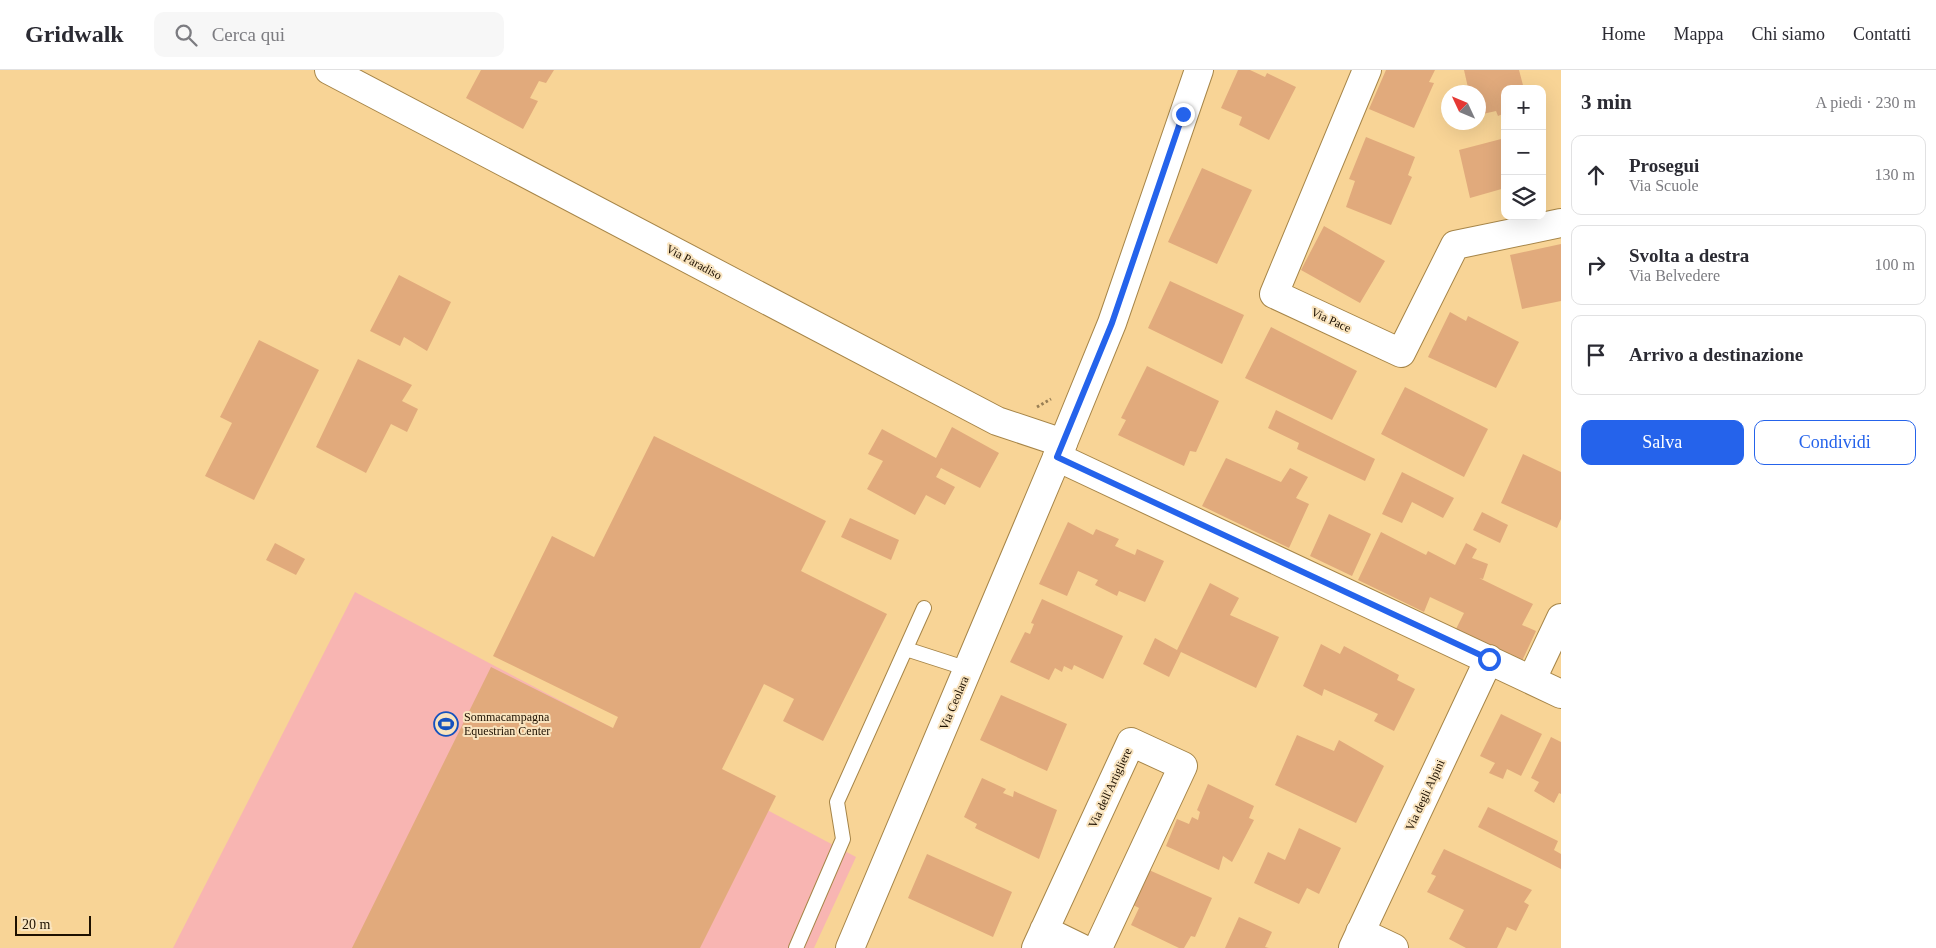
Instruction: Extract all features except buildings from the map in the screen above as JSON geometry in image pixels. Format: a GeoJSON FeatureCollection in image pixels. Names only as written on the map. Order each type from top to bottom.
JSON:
{"type":"FeatureCollection","features":[{"type":"Feature","properties":{"kind":"street","name":"Via Paradiso"},"geometry":{"type":"LineString","coordinates":[[329,70],[997,421],[1561,694]]}},
{"type":"Feature","properties":{"kind":"street","name":"Via Ceolara"},"geometry":{"type":"LineString","coordinates":[[850,948],[1112,323],[1199,70]]}},
{"type":"Feature","properties":{"kind":"street","name":"Via Pace"},"geometry":{"type":"LineString","coordinates":[[1367,70],[1274,294],[1401,353],[1455,245],[1561,223]]}},
{"type":"Feature","properties":{"kind":"street"},"geometry":{"type":"LineString","coordinates":[[1532,679],[1561,618]]}},
{"type":"Feature","properties":{"kind":"street","name":"Via degli Alpini"},"geometry":{"type":"LineString","coordinates":[[1394,948],[1357,940],[1489,659]]}},
{"type":"Feature","properties":{"kind":"street","name":"Via dell'Artigliere"},"geometry":{"type":"LineString","coordinates":[[1081,948],[1040,939],[1131,742],[1183,766],[1098,948]]}},
{"type":"Feature","properties":{"kind":"lane"},"geometry":{"type":"LineString","coordinates":[[796,948],[843,839],[837,802],[924,608]]}},
{"type":"Feature","properties":{"kind":"lane"},"geometry":{"type":"LineString","coordinates":[[906,649],[968,669]]}},
{"type":"Feature","properties":{"kind":"shaded area","name":"Sommacampagna Equestrian Center"},"geometry":{"type":"Polygon","coordinates":[[[355,592],[856,857],[814,948],[173,948],[355,592]]]}},
{"type":"Feature","properties":{"kind":"place","name":"Sommacampagna Equestrian Center"},"geometry":{"type":"Point","coordinates":[446,724]}},
{"type":"Feature","properties":{"kind":"route"},"geometry":{"type":"LineString","coordinates":[[1183,114],[1112,323],[1057,457],[1489,659]]}}]}
